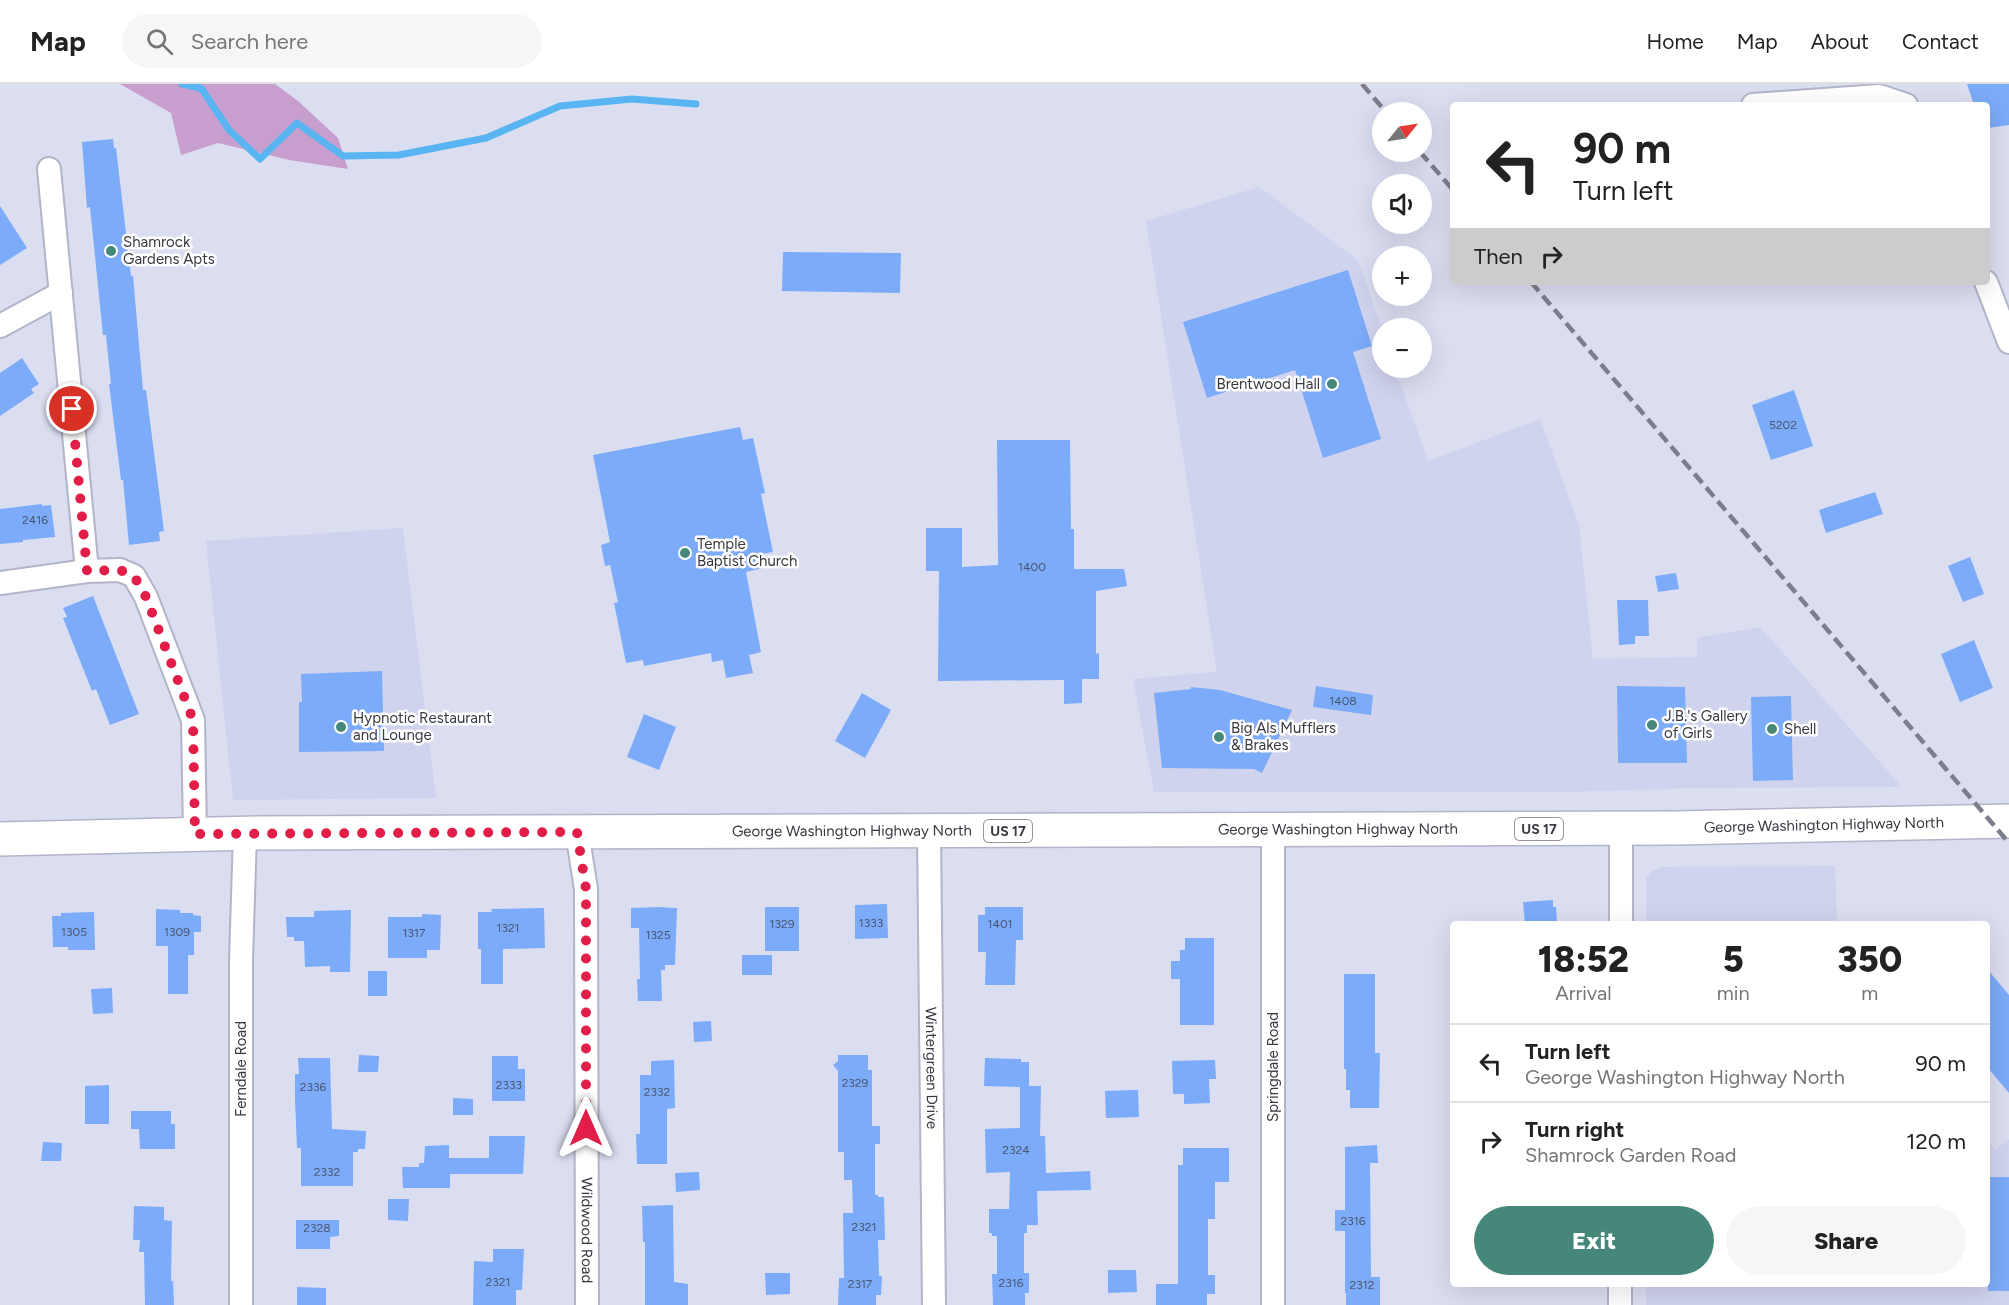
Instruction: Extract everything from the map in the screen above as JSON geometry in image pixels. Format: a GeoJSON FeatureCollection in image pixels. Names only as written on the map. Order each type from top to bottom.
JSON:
{"type":"FeatureCollection","features":[{"type":"Feature","properties":{"kind":"main road","name":"George Washington Highway North"},"geometry":{"type":"LineString","coordinates":[[0,839],[245,833],[1621,828],[2000,821]]}},
{"type":"Feature","properties":{"kind":"street"},"geometry":{"type":"LineString","coordinates":[[1795,102],[1878,96],[1897,102]]}},
{"type":"Feature","properties":{"kind":"street"},"geometry":{"type":"LineString","coordinates":[[49,169],[87,571]]}},
{"type":"Feature","properties":{"kind":"street"},"geometry":{"type":"LineString","coordinates":[[1987,285],[2009,342]]}},
{"type":"Feature","properties":{"kind":"street"},"geometry":{"type":"LineString","coordinates":[[0,326],[61,293]]}},
{"type":"Feature","properties":{"kind":"street"},"geometry":{"type":"LineString","coordinates":[[0,583],[87,571],[120,570],[134,576],[146,597],[193,720],[195,834]]}},
{"type":"Feature","properties":{"kind":"street","name":"Springdale Road"},"geometry":{"type":"LineString","coordinates":[[1273,828],[1273,1305]]}},
{"type":"Feature","properties":{"kind":"street"},"geometry":{"type":"LineString","coordinates":[[1621,828],[1621,921]]}},
{"type":"Feature","properties":{"kind":"street","name":"Wintergreen Drive"},"geometry":{"type":"LineString","coordinates":[[929,831],[934,1305]]}},
{"type":"Feature","properties":{"kind":"street","name":"Wildwood Road"},"geometry":{"type":"LineString","coordinates":[[577,832],[586,889],[587,1305]]}},
{"type":"Feature","properties":{"kind":"street","name":"Ferndale Road"},"geometry":{"type":"LineString","coordinates":[[241,1305],[241,960],[245,833]]}},
{"type":"Feature","properties":{"kind":"street"},"geometry":{"type":"LineString","coordinates":[[1620,1287],[1620,1305]]}},
{"type":"Feature","properties":{"kind":"shaded area"},"geometry":{"type":"Polygon","coordinates":[[[120,84],[275,84],[298,101],[338,138],[348,169],[289,160],[218,143],[181,155],[171,113],[120,84]]]}},
{"type":"Feature","properties":{"kind":"shaded area"},"geometry":{"type":"Polygon","coordinates":[[[1259,187],[1358,260],[1372,306],[1378,318],[1372,318],[1372,378],[1399,378],[1428,461],[1540,419],[1579,525],[1593,659],[1697,657],[1697,638],[1760,627],[1902,787],[1698,788],[1566,792],[1154,792],[1133,679],[1217,672],[1146,221],[1259,187]]]}},
{"type":"Feature","properties":{"kind":"shaded area"},"geometry":{"type":"Polygon","coordinates":[[[403,528],[436,798],[233,800],[206,541],[403,528]]]}},
{"type":"Feature","properties":{"kind":"shaded area"},"geometry":{"type":"Polygon","coordinates":[[[1835,866],[1837,921],[1646,921],[1646,878],[1660,867],[1835,866]]]}},
{"type":"Feature","properties":{"kind":"shaded area"},"geometry":{"type":"Polygon","coordinates":[[[2009,1139],[2009,1305],[1646,1305],[1646,1287],[1990,1287],[1990,1144],[1995,1150],[2009,1139]]]}},
{"type":"Feature","properties":{"kind":"building"},"geometry":{"type":"Polygon","coordinates":[[[1967,84],[2009,84],[2009,125],[1990,128],[1990,102],[1973,102],[1967,84]]]}},
{"type":"Feature","properties":{"kind":"building"},"geometry":{"type":"Polygon","coordinates":[[[113,139],[114,148],[116,148],[131,276],[133,276],[143,390],[146,390],[164,531],[159,532],[160,541],[129,545],[90,207],[87,208],[82,142],[113,139]]]}},
{"type":"Feature","properties":{"kind":"building"},"geometry":{"type":"Polygon","coordinates":[[[0,206],[27,248],[0,265],[0,206]]]}},
{"type":"Feature","properties":{"kind":"building"},"geometry":{"type":"Polygon","coordinates":[[[783,252],[901,253],[900,293],[782,291],[783,252]]]}},
{"type":"Feature","properties":{"kind":"building","name":"Brentwood Hall"},"geometry":{"type":"Polygon","coordinates":[[[1348,270],[1372,346],[1353,352],[1381,439],[1323,458],[1295,370],[1207,398],[1183,322],[1348,270]]]}},
{"type":"Feature","properties":{"kind":"building"},"geometry":{"type":"Polygon","coordinates":[[[22,358],[39,384],[31,389],[34,393],[0,416],[0,373],[22,358]]]}},
{"type":"Feature","properties":{"kind":"building"},"geometry":{"type":"Polygon","coordinates":[[[1794,390],[1813,446],[1771,460],[1752,405],[1794,390]]]}},
{"type":"Feature","properties":{"kind":"building","name":"Temple Baptist Church"},"geometry":{"type":"Polygon","coordinates":[[[740,427],[743,440],[753,438],[765,493],[761,494],[773,552],[761,554],[763,568],[746,572],[761,652],[749,655],[753,673],[726,678],[723,660],[712,662],[711,653],[644,666],[643,660],[626,663],[614,603],[618,602],[610,565],[605,566],[601,545],[610,542],[593,455],[740,427]]]}},
{"type":"Feature","properties":{"kind":"building"},"geometry":{"type":"Polygon","coordinates":[[[997,440],[1070,440],[1074,569],[1124,569],[1127,586],[1096,591],[1096,654],[1099,653],[1099,679],[1082,679],[1082,703],[1064,704],[1064,680],[938,681],[939,571],[926,571],[926,528],[962,528],[962,567],[998,565],[997,440]]]}},
{"type":"Feature","properties":{"kind":"building"},"geometry":{"type":"Polygon","coordinates":[[[1875,492],[1883,514],[1826,533],[1819,510],[1875,492]]]}},
{"type":"Feature","properties":{"kind":"building"},"geometry":{"type":"Polygon","coordinates":[[[42,504],[42,506],[51,505],[55,537],[0,544],[0,509],[42,504]]]}},
{"type":"Feature","properties":{"kind":"building"},"geometry":{"type":"Polygon","coordinates":[[[1970,557],[1984,594],[1963,602],[1948,566],[1970,557]]]}},
{"type":"Feature","properties":{"kind":"building"},"geometry":{"type":"Polygon","coordinates":[[[1676,573],[1679,589],[1658,592],[1655,576],[1676,573]]]}},
{"type":"Feature","properties":{"kind":"building"},"geometry":{"type":"Polygon","coordinates":[[[93,596],[139,714],[110,725],[96,689],[92,691],[63,618],[67,617],[63,608],[93,596]]]}},
{"type":"Feature","properties":{"kind":"building"},"geometry":{"type":"Polygon","coordinates":[[[1617,600],[1648,600],[1649,636],[1635,636],[1635,644],[1619,645],[1617,600]]]}},
{"type":"Feature","properties":{"kind":"building"},"geometry":{"type":"Polygon","coordinates":[[[1974,640],[1993,688],[1960,702],[1941,654],[1974,640]]]}},
{"type":"Feature","properties":{"kind":"building","name":"Hypnotic Restaurant and Lounge"},"geometry":{"type":"Polygon","coordinates":[[[382,671],[384,751],[299,752],[301,674],[382,671]]]}},
{"type":"Feature","properties":{"kind":"building"},"geometry":{"type":"Polygon","coordinates":[[[1316,686],[1373,695],[1371,715],[1313,707],[1316,686]]]}},
{"type":"Feature","properties":{"kind":"building","name":"J.B.'s Gallery of Girls"},"geometry":{"type":"Polygon","coordinates":[[[1617,686],[1685,687],[1687,763],[1618,763],[1617,686]]]}},
{"type":"Feature","properties":{"kind":"building","name":"Big Als Mufflers & Brakes"},"geometry":{"type":"Polygon","coordinates":[[[1191,687],[1220,690],[1292,710],[1262,773],[1254,769],[1162,768],[1154,693],[1191,689],[1191,687]]]}},
{"type":"Feature","properties":{"kind":"building"},"geometry":{"type":"Polygon","coordinates":[[[862,693],[891,710],[865,758],[835,741],[862,693]]]}},
{"type":"Feature","properties":{"kind":"building","name":"Shell"},"geometry":{"type":"Polygon","coordinates":[[[1791,696],[1793,780],[1753,781],[1751,697],[1791,696]]]}},
{"type":"Feature","properties":{"kind":"building"},"geometry":{"type":"Polygon","coordinates":[[[644,714],[676,727],[659,770],[627,757],[644,714]]]}},
{"type":"Feature","properties":{"kind":"building"},"geometry":{"type":"Polygon","coordinates":[[[1553,900],[1557,921],[1525,921],[1523,902],[1553,900]]]}},
{"type":"Feature","properties":{"kind":"building"},"geometry":{"type":"Polygon","coordinates":[[[887,904],[888,938],[855,939],[855,905],[887,904]]]}},
{"type":"Feature","properties":{"kind":"building"},"geometry":{"type":"Polygon","coordinates":[[[765,907],[799,907],[799,951],[765,951],[765,907]]]}},
{"type":"Feature","properties":{"kind":"building"},"geometry":{"type":"Polygon","coordinates":[[[985,907],[1023,907],[1023,940],[1016,940],[1015,985],[985,985],[986,952],[978,952],[978,915],[985,915],[985,907]]]}},
{"type":"Feature","properties":{"kind":"building"},"geometry":{"type":"Polygon","coordinates":[[[544,908],[545,948],[503,949],[503,984],[481,984],[478,912],[492,912],[491,909],[544,908]]]}},
{"type":"Feature","properties":{"kind":"building"},"geometry":{"type":"Polygon","coordinates":[[[631,908],[677,908],[675,965],[665,965],[665,970],[661,970],[662,1001],[638,1001],[639,928],[631,928],[631,908]]]}},
{"type":"Feature","properties":{"kind":"building"},"geometry":{"type":"Polygon","coordinates":[[[156,909],[180,910],[180,913],[193,913],[193,915],[201,916],[201,932],[194,932],[194,955],[188,955],[188,994],[168,994],[168,946],[156,946],[156,909]]]}},
{"type":"Feature","properties":{"kind":"building"},"geometry":{"type":"Polygon","coordinates":[[[351,910],[350,972],[330,972],[330,966],[305,967],[304,941],[294,941],[294,937],[287,937],[286,917],[314,917],[314,911],[351,910]]]}},
{"type":"Feature","properties":{"kind":"building"},"geometry":{"type":"Polygon","coordinates":[[[94,912],[95,950],[68,950],[68,947],[53,947],[52,916],[61,916],[61,913],[94,912]]]}},
{"type":"Feature","properties":{"kind":"building"},"geometry":{"type":"Polygon","coordinates":[[[422,914],[441,915],[440,950],[427,950],[427,958],[388,958],[388,917],[422,917],[422,914]]]}},
{"type":"Feature","properties":{"kind":"building"},"geometry":{"type":"Polygon","coordinates":[[[1185,938],[1214,938],[1214,1025],[1180,1025],[1180,979],[1171,979],[1171,961],[1180,961],[1180,950],[1185,950],[1185,938]]]}},
{"type":"Feature","properties":{"kind":"building"},"geometry":{"type":"Polygon","coordinates":[[[742,955],[772,955],[772,975],[742,975],[742,955]]]}},
{"type":"Feature","properties":{"kind":"building"},"geometry":{"type":"Polygon","coordinates":[[[368,971],[387,971],[387,996],[368,996],[368,971]]]}},
{"type":"Feature","properties":{"kind":"building"},"geometry":{"type":"Polygon","coordinates":[[[1990,972],[2009,995],[2009,1093],[1990,1070],[1990,972]]]}},
{"type":"Feature","properties":{"kind":"building"},"geometry":{"type":"Polygon","coordinates":[[[1344,974],[1375,974],[1375,1053],[1380,1053],[1379,1108],[1350,1108],[1350,1090],[1346,1090],[1346,1069],[1344,1069],[1344,974]]]}},
{"type":"Feature","properties":{"kind":"building"},"geometry":{"type":"Polygon","coordinates":[[[112,988],[113,1013],[93,1014],[91,989],[112,988]]]}},
{"type":"Feature","properties":{"kind":"building"},"geometry":{"type":"Polygon","coordinates":[[[711,1021],[712,1041],[694,1042],[693,1022],[711,1021]]]}},
{"type":"Feature","properties":{"kind":"building"},"geometry":{"type":"Polygon","coordinates":[[[359,1055],[379,1056],[378,1072],[358,1072],[359,1055]]]}},
{"type":"Feature","properties":{"kind":"building"},"geometry":{"type":"Polygon","coordinates":[[[838,1055],[868,1055],[868,1070],[872,1070],[872,1126],[880,1126],[880,1144],[875,1144],[875,1195],[884,1197],[885,1240],[878,1240],[879,1276],[882,1276],[881,1295],[876,1295],[876,1305],[838,1305],[839,1278],[844,1278],[843,1213],[853,1213],[852,1180],[844,1180],[844,1152],[838,1152],[838,1071],[833,1065],[838,1061],[838,1055]]]}},
{"type":"Feature","properties":{"kind":"building"},"geometry":{"type":"Polygon","coordinates":[[[492,1056],[518,1056],[518,1069],[525,1069],[525,1101],[492,1101],[492,1056]]]}},
{"type":"Feature","properties":{"kind":"building"},"geometry":{"type":"Polygon","coordinates":[[[298,1058],[330,1058],[332,1129],[366,1131],[365,1149],[353,1152],[353,1186],[301,1186],[301,1148],[297,1148],[295,1100],[295,1074],[299,1074],[298,1058]]]}},
{"type":"Feature","properties":{"kind":"building"},"geometry":{"type":"Polygon","coordinates":[[[985,1058],[1021,1059],[1021,1062],[1029,1062],[1029,1086],[1041,1086],[1040,1136],[1045,1136],[1046,1173],[1090,1171],[1091,1190],[1037,1191],[1038,1225],[1027,1225],[1027,1233],[1024,1233],[1024,1273],[1029,1273],[1029,1293],[1025,1293],[1025,1305],[993,1305],[992,1274],[997,1274],[997,1236],[989,1233],[989,1209],[1009,1209],[1010,1172],[986,1173],[985,1129],[1020,1128],[1020,1087],[984,1086],[985,1058]]]}},
{"type":"Feature","properties":{"kind":"building"},"geometry":{"type":"Polygon","coordinates":[[[674,1060],[675,1108],[667,1109],[667,1164],[637,1164],[636,1134],[640,1134],[640,1075],[651,1075],[651,1061],[674,1060]]]}},
{"type":"Feature","properties":{"kind":"building"},"geometry":{"type":"Polygon","coordinates":[[[1215,1060],[1216,1079],[1209,1079],[1210,1103],[1184,1104],[1184,1094],[1173,1094],[1172,1061],[1215,1060]]]}},
{"type":"Feature","properties":{"kind":"building"},"geometry":{"type":"Polygon","coordinates":[[[109,1085],[109,1124],[85,1124],[85,1086],[109,1085]]]}},
{"type":"Feature","properties":{"kind":"building"},"geometry":{"type":"Polygon","coordinates":[[[1138,1090],[1139,1117],[1106,1118],[1105,1091],[1138,1090]]]}},
{"type":"Feature","properties":{"kind":"building"},"geometry":{"type":"Polygon","coordinates":[[[453,1098],[473,1099],[473,1115],[453,1115],[453,1098]]]}},
{"type":"Feature","properties":{"kind":"building"},"geometry":{"type":"Polygon","coordinates":[[[131,1111],[171,1111],[171,1124],[175,1124],[175,1149],[140,1149],[139,1129],[131,1129],[131,1111]]]}},
{"type":"Feature","properties":{"kind":"building"},"geometry":{"type":"Polygon","coordinates":[[[489,1136],[525,1136],[523,1174],[450,1174],[450,1188],[403,1188],[402,1167],[419,1167],[419,1163],[424,1163],[425,1146],[449,1145],[449,1158],[489,1158],[489,1136]]]}},
{"type":"Feature","properties":{"kind":"building"},"geometry":{"type":"Polygon","coordinates":[[[43,1142],[62,1143],[61,1161],[41,1161],[43,1142]]]}},
{"type":"Feature","properties":{"kind":"building"},"geometry":{"type":"Polygon","coordinates":[[[1377,1145],[1378,1163],[1370,1163],[1371,1277],[1380,1277],[1380,1305],[1346,1305],[1345,1231],[1335,1231],[1335,1210],[1345,1210],[1345,1147],[1377,1145]]]}},
{"type":"Feature","properties":{"kind":"building"},"geometry":{"type":"Polygon","coordinates":[[[1183,1148],[1229,1148],[1229,1182],[1215,1182],[1215,1219],[1208,1219],[1208,1275],[1215,1275],[1215,1294],[1207,1294],[1207,1305],[1156,1305],[1156,1284],[1178,1284],[1178,1165],[1183,1165],[1183,1148]]]}},
{"type":"Feature","properties":{"kind":"building"},"geometry":{"type":"Polygon","coordinates":[[[699,1172],[700,1190],[676,1192],[675,1173],[699,1172]]]}},
{"type":"Feature","properties":{"kind":"building"},"geometry":{"type":"Polygon","coordinates":[[[1990,1177],[2009,1177],[2009,1291],[1988,1291],[1990,1287],[1990,1177]]]}},
{"type":"Feature","properties":{"kind":"building"},"geometry":{"type":"Polygon","coordinates":[[[388,1199],[409,1199],[408,1221],[388,1220],[388,1199]]]}},
{"type":"Feature","properties":{"kind":"building"},"geometry":{"type":"Polygon","coordinates":[[[673,1205],[674,1282],[688,1284],[688,1305],[645,1305],[645,1242],[643,1242],[642,1206],[673,1205]]]}},
{"type":"Feature","properties":{"kind":"building"},"geometry":{"type":"Polygon","coordinates":[[[134,1206],[164,1207],[164,1220],[172,1221],[171,1281],[173,1281],[174,1305],[145,1305],[144,1252],[139,1252],[140,1240],[133,1240],[134,1206]]]}},
{"type":"Feature","properties":{"kind":"building"},"geometry":{"type":"Polygon","coordinates":[[[296,1220],[339,1220],[339,1236],[330,1237],[330,1249],[296,1249],[296,1220]]]}},
{"type":"Feature","properties":{"kind":"building"},"geometry":{"type":"Polygon","coordinates":[[[493,1249],[524,1249],[522,1290],[516,1290],[516,1305],[473,1305],[474,1261],[493,1262],[493,1249]]]}},
{"type":"Feature","properties":{"kind":"building"},"geometry":{"type":"Polygon","coordinates":[[[1108,1270],[1136,1270],[1137,1292],[1108,1293],[1108,1270]]]}},
{"type":"Feature","properties":{"kind":"building"},"geometry":{"type":"Polygon","coordinates":[[[765,1273],[790,1273],[790,1294],[766,1295],[765,1273]]]}},
{"type":"Feature","properties":{"kind":"building"},"geometry":{"type":"Polygon","coordinates":[[[297,1287],[326,1288],[326,1305],[297,1305],[297,1287]]]}},
{"type":"Feature","properties":{"kind":"waterway"},"geometry":{"type":"LineString","coordinates":[[182,84],[201,88],[229,130],[260,159],[297,123],[343,156],[399,155],[486,138],[560,106],[632,99],[696,104]]}},
{"type":"Feature","properties":{"kind":"railway"},"geometry":{"type":"LineString","coordinates":[[1362,84],[1377,102]]}},
{"type":"Feature","properties":{"kind":"railway"},"geometry":{"type":"LineString","coordinates":[[1429,162],[1450,186]]}},
{"type":"Feature","properties":{"kind":"railway"},"geometry":{"type":"LineString","coordinates":[[1534,285],[2009,843]]}},
{"type":"Feature","properties":{"kind":"place","name":"Shamrock Gardens Apts"},"geometry":{"type":"Point","coordinates":[111,251]}},
{"type":"Feature","properties":{"kind":"place","name":"Brentwood Hall"},"geometry":{"type":"Point","coordinates":[1332,384]}},
{"type":"Feature","properties":{"kind":"place","name":"Temple Baptist Church"},"geometry":{"type":"Point","coordinates":[685,553]}},
{"type":"Feature","properties":{"kind":"place","name":"J.B.'s Gallery of Girls"},"geometry":{"type":"Point","coordinates":[1652,725]}},
{"type":"Feature","properties":{"kind":"place","name":"Hypnotic Restaurant and Lounge"},"geometry":{"type":"Point","coordinates":[341,727]}},
{"type":"Feature","properties":{"kind":"place","name":"Shell"},"geometry":{"type":"Point","coordinates":[1772,729]}},
{"type":"Feature","properties":{"kind":"place","name":"Big Als Mufflers & Brakes"},"geometry":{"type":"Point","coordinates":[1219,737]}},
{"type":"Feature","properties":{"kind":"route"},"geometry":{"type":"LineString","coordinates":[[72,409],[87,571],[120,570],[134,576],[146,597],[193,720],[195,834],[577,832],[586,889],[586,1128]]}}]}
